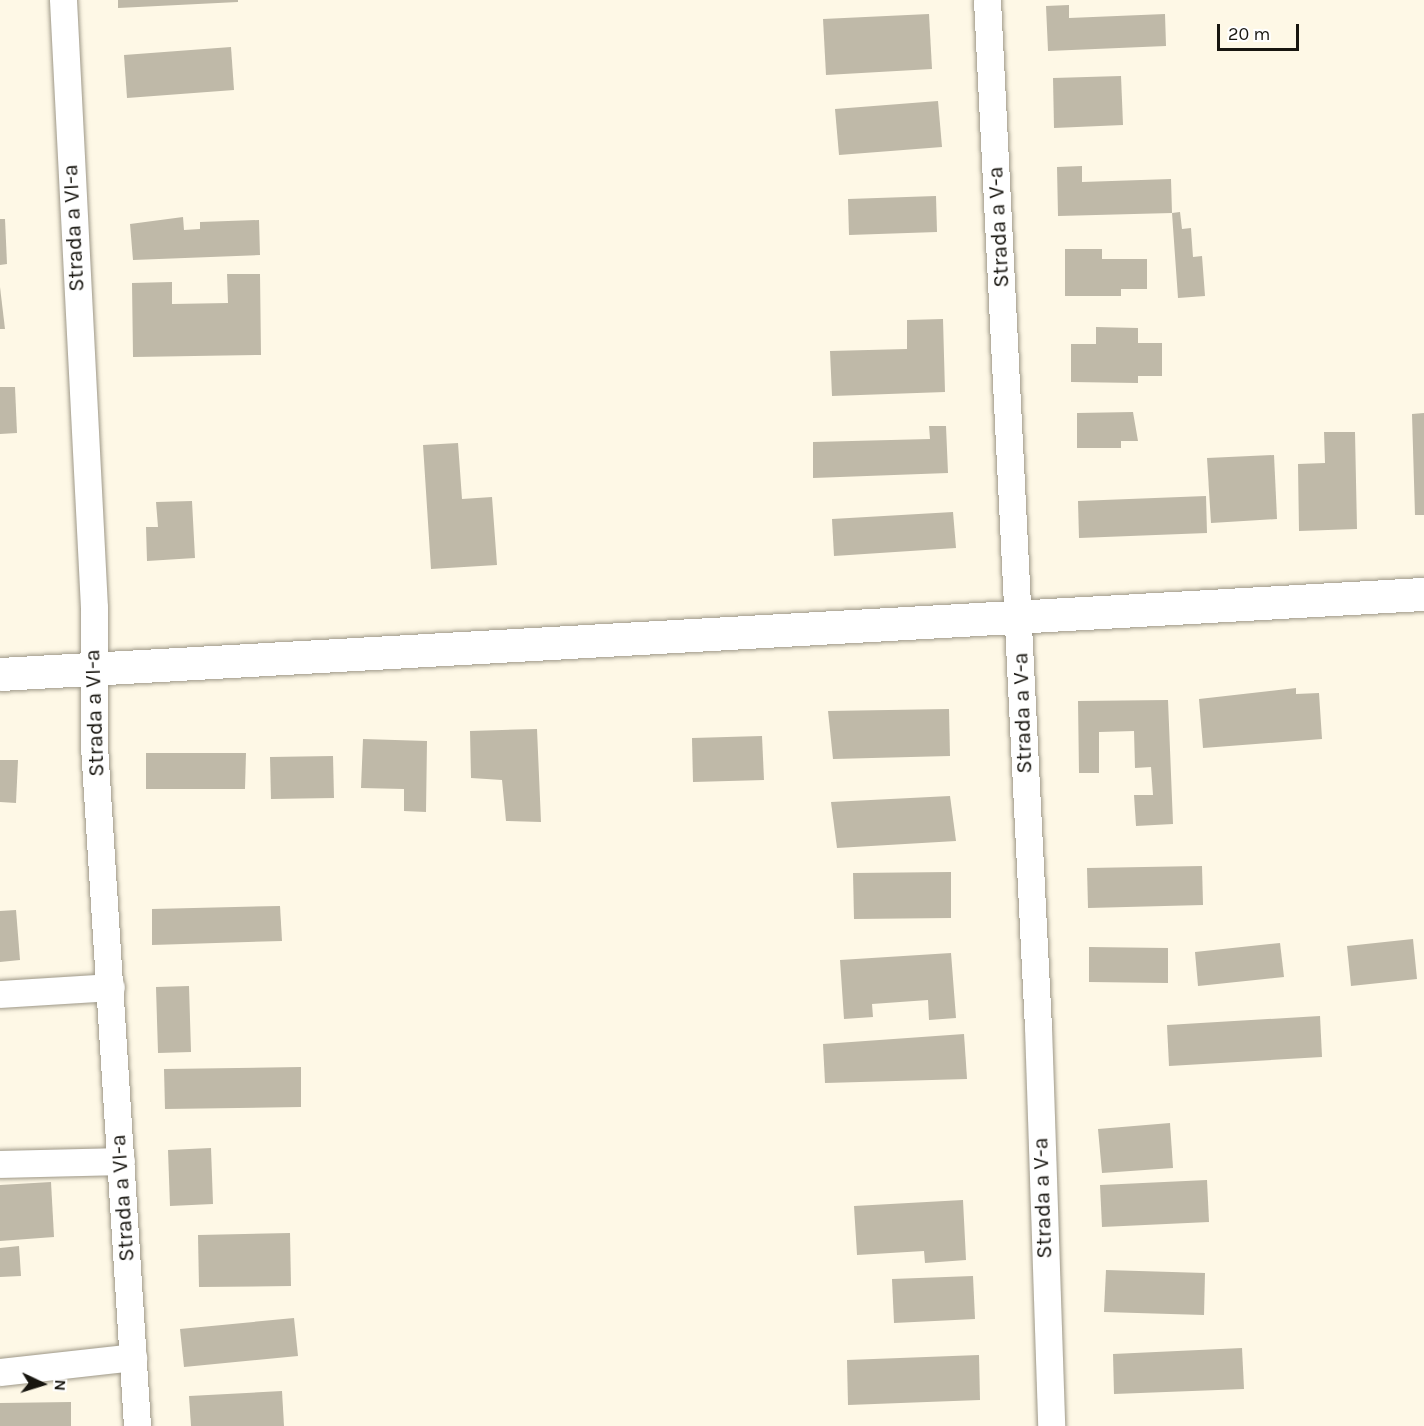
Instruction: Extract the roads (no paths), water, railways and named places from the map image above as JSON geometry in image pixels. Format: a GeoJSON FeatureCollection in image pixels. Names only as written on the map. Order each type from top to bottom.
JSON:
{"type":"FeatureCollection","features":[{"type":"Feature","properties":{"kind":"street","name":"Strada a VI-a"},"geometry":{"type":"LineString","coordinates":[[63,0],[94,607],[92,669],[137,1426]]}},
{"type":"Feature","properties":{"kind":"street","name":"Strada a V-a"},"geometry":{"type":"LineString","coordinates":[[987,0],[1019,618],[1051,1426]]}},
{"type":"Feature","properties":{"kind":"street"},"geometry":{"type":"LineString","coordinates":[[0,674],[1424,594]]}},
{"type":"Feature","properties":{"kind":"street"},"geometry":{"type":"LineString","coordinates":[[0,994],[111,987]]}},
{"type":"Feature","properties":{"kind":"street"},"geometry":{"type":"LineString","coordinates":[[0,1164],[121,1161]]}},
{"type":"Feature","properties":{"kind":"street"},"geometry":{"type":"LineString","coordinates":[[0,1372],[133,1357]]}}]}
